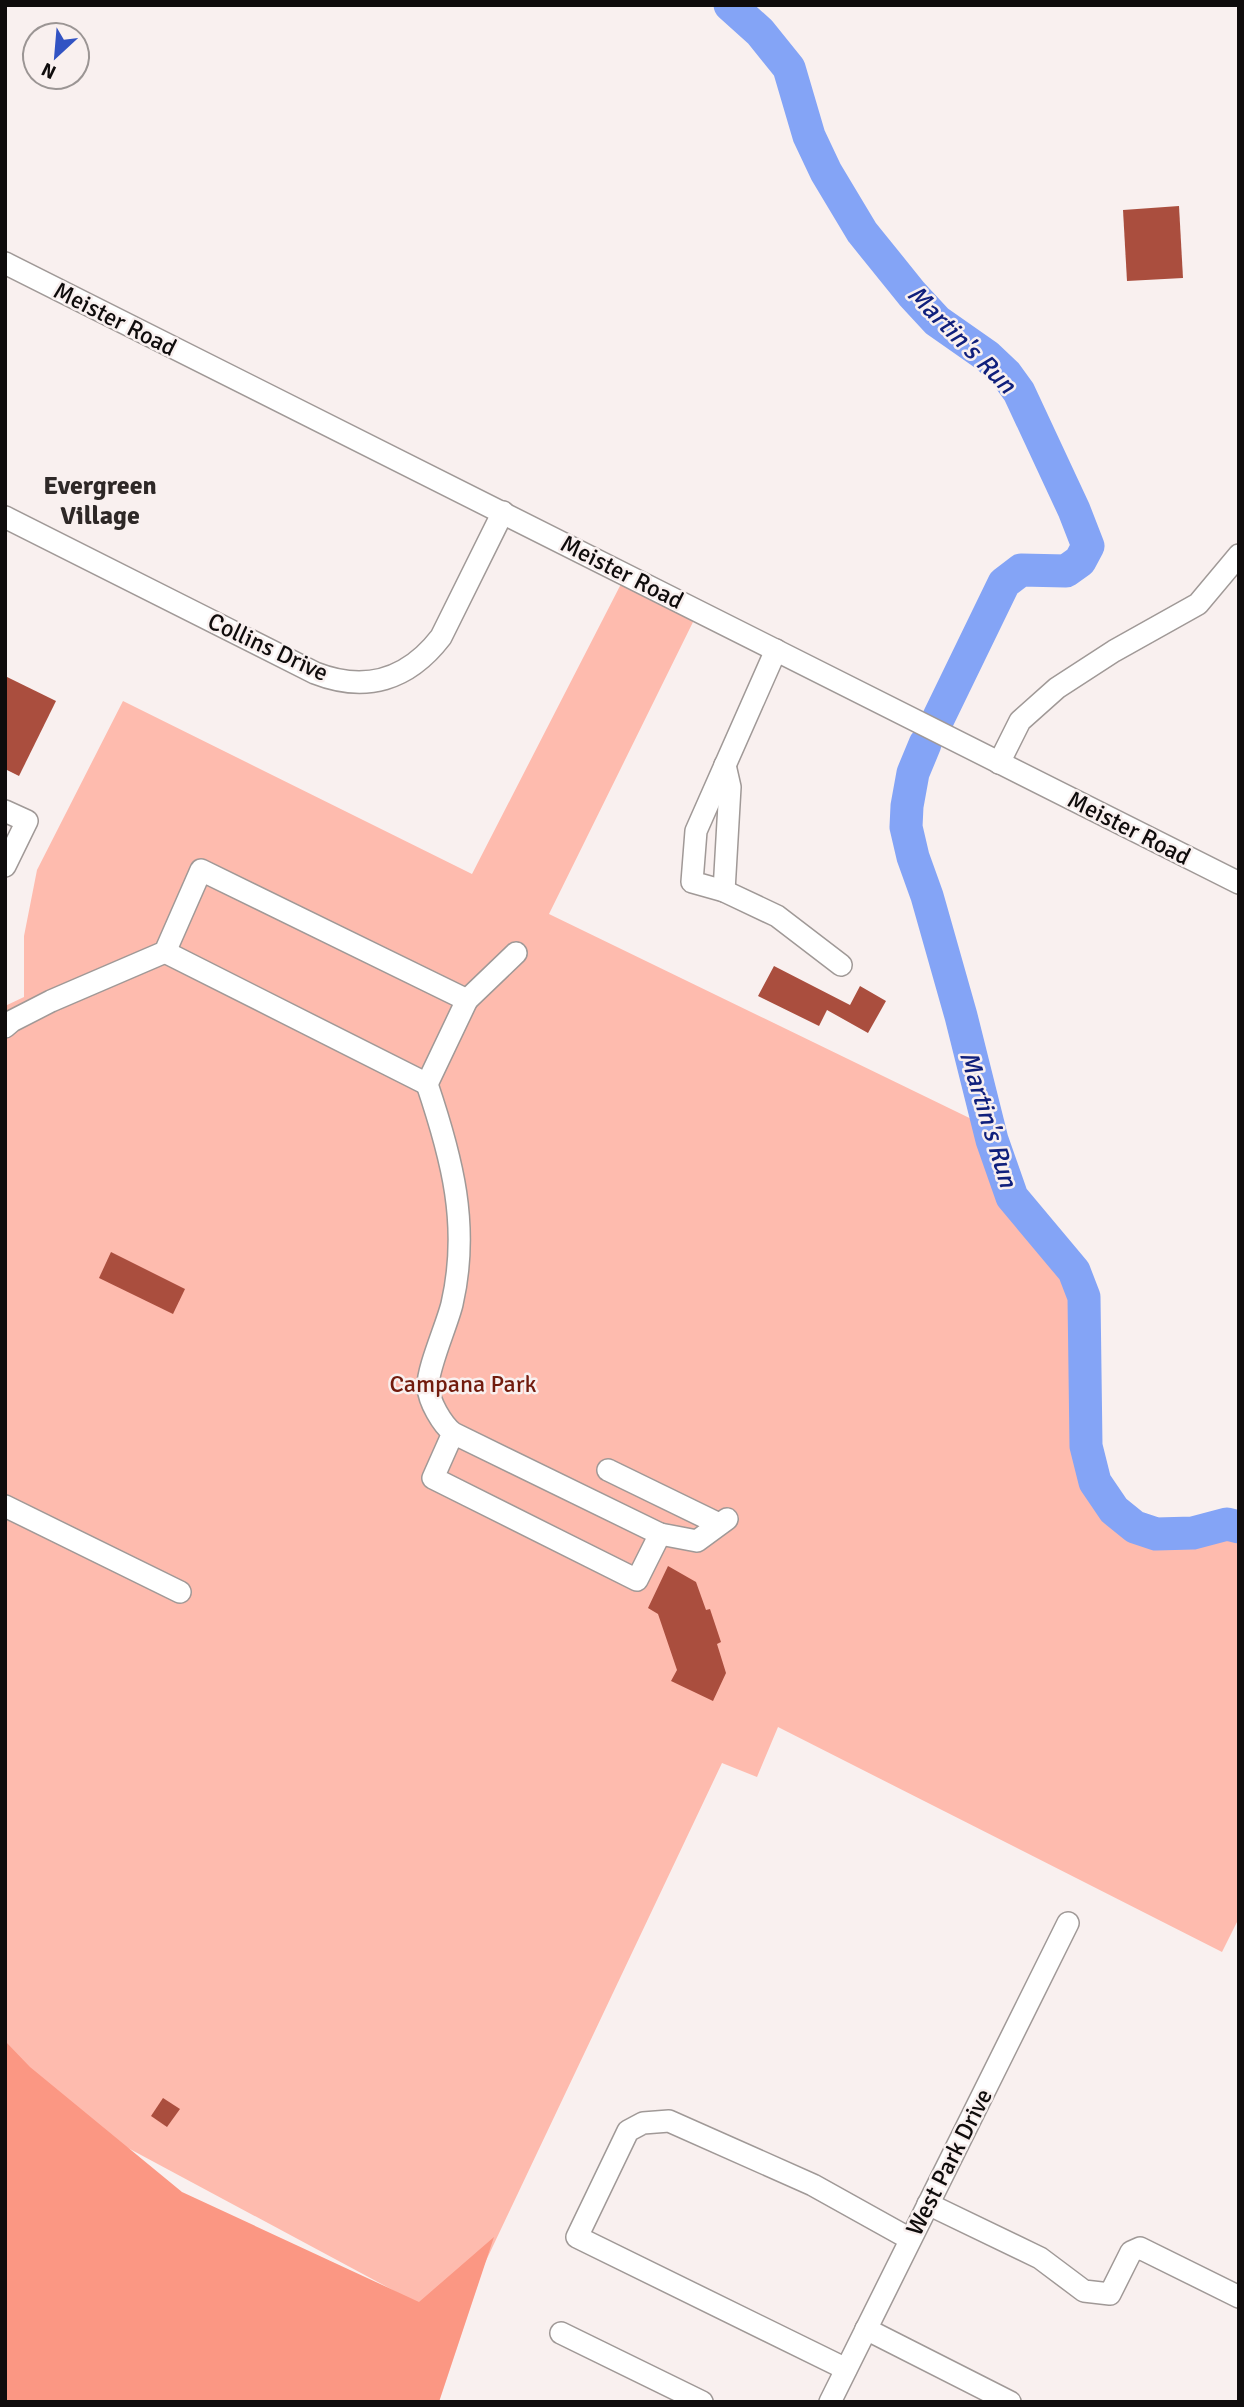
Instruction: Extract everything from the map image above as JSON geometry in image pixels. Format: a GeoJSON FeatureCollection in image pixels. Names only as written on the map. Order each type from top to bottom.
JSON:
{"type":"FeatureCollection","features":[{"type":"Feature","properties":{"kind":"street","name":"Meister Road"},"geometry":{"type":"LineString","coordinates":[[5,263],[1239,883]]}},
{"type":"Feature","properties":{"kind":"street","name":"Collins Drive"},"geometry":{"type":"LineString","coordinates":[[5,517],[314,673],[355,683],[388,678],[418,662],[430,650],[440,637],[503,512]]}},
{"type":"Feature","properties":{"kind":"street"},"geometry":{"type":"LineString","coordinates":[[999,763],[1020,720],[1057,688],[1114,651],[1198,604],[1239,555]]}},
{"type":"Feature","properties":{"kind":"street"},"geometry":{"type":"LineString","coordinates":[[776,650],[696,831],[692,881],[724,891],[777,916],[841,965]]}},
{"type":"Feature","properties":{"kind":"street"},"geometry":{"type":"LineString","coordinates":[[724,891],[730,787],[725,765]]}},
{"type":"Feature","properties":{"kind":"street"},"geometry":{"type":"LineString","coordinates":[[5,811],[27,821],[5,866]]}},
{"type":"Feature","properties":{"kind":"street"},"geometry":{"type":"LineString","coordinates":[[5,1027],[12,1020],[51,1001],[165,952],[201,870],[467,1000]]}},
{"type":"Feature","properties":{"kind":"street"},"geometry":{"type":"LineString","coordinates":[[165,952],[426,1084],[447,1143],[461,1229],[458,1271],[451,1306],[428,1387],[442,1423],[453,1433],[660,1534],[697,1541],[724,1521],[608,1470]]}},
{"type":"Feature","properties":{"kind":"street"},"geometry":{"type":"LineString","coordinates":[[426,1084],[467,1000],[516,953]]}},
{"type":"Feature","properties":{"kind":"street"},"geometry":{"type":"LineString","coordinates":[[453,1433],[433,1478],[637,1580],[660,1534]]}},
{"type":"Feature","properties":{"kind":"street"},"geometry":{"type":"LineString","coordinates":[[5,1506],[180,1592]]}},
{"type":"Feature","properties":{"kind":"street","name":"West Park Drive"},"geometry":{"type":"LineString","coordinates":[[830,2402],[1068,1923]]}},
{"type":"Feature","properties":{"kind":"street"},"geometry":{"type":"LineString","coordinates":[[846,2369],[577,2237],[615,2156],[628,2131],[643,2123],[669,2121],[813,2185],[910,2239]]}},
{"type":"Feature","properties":{"kind":"street"},"geometry":{"type":"LineString","coordinates":[[928,2204],[1040,2258],[1084,2291],[1110,2294],[1131,2252],[1140,2248],[1239,2297]]}},
{"type":"Feature","properties":{"kind":"street"},"geometry":{"type":"LineString","coordinates":[[866,2329],[1010,2402]]}},
{"type":"Feature","properties":{"kind":"street"},"geometry":{"type":"LineString","coordinates":[[561,2333],[702,2402]]}},
{"type":"Feature","properties":{"kind":"green space","name":"Campana Park"},"geometry":{"type":"Polygon","coordinates":[[[621,584],[694,620],[549,914],[988,1127],[1012,1197],[1074,1271],[1084,1297],[1086,1446],[1095,1482],[1114,1510],[1135,1527],[1156,1534],[1193,1533],[1227,1524],[1239,1527],[1239,1918],[1222,1952],[778,1727],[757,1777],[722,1763],[456,2324],[5,2082],[5,1006],[24,997],[24,936],[37,870],[123,701],[472,874],[621,584]]]}},
{"type":"Feature","properties":{"kind":"shaded area"},"geometry":{"type":"Polygon","coordinates":[[[5,2041],[30,2067],[182,2192],[419,2302],[494,2237],[439,2402],[5,2402],[5,2041]]]}},
{"type":"Feature","properties":{"kind":"building"},"geometry":{"type":"Polygon","coordinates":[[[1179,206],[1183,278],[1127,281],[1123,210],[1179,206]]]}},
{"type":"Feature","properties":{"kind":"building"},"geometry":{"type":"Polygon","coordinates":[[[5,676],[56,701],[19,776],[5,769],[5,676]]]}},
{"type":"Feature","properties":{"kind":"building"},"geometry":{"type":"Polygon","coordinates":[[[774,966],[850,1005],[860,986],[886,1001],[868,1033],[827,1010],[819,1026],[758,996],[774,966]]]}},
{"type":"Feature","properties":{"kind":"building"},"geometry":{"type":"Polygon","coordinates":[[[111,1252],[185,1289],[173,1314],[99,1278],[111,1252]]]}},
{"type":"Feature","properties":{"kind":"building"},"geometry":{"type":"Polygon","coordinates":[[[668,1566],[696,1582],[706,1610],[710,1609],[721,1642],[717,1644],[726,1673],[713,1701],[671,1681],[677,1670],[658,1614],[648,1608],[668,1566]]]}},
{"type":"Feature","properties":{"kind":"building"},"geometry":{"type":"Polygon","coordinates":[[[163,2098],[180,2109],[167,2127],[151,2116],[163,2098]]]}},
{"type":"Feature","properties":{"kind":"waterway","name":"Martin's Run"},"geometry":{"type":"LineString","coordinates":[[730,5],[760,32],[789,68],[809,136],[826,172],[862,232],[937,321],[987,356],[1006,374],[1019,392],[1088,546],[1080,561],[1066,571],[1021,570],[1004,583],[938,719]]}},
{"type":"Feature","properties":{"kind":"waterway","name":"Martin's Run"},"geometry":{"type":"LineString","coordinates":[[925,744],[913,773],[906,827],[961,1016],[992,1140],[1012,1197],[1074,1271],[1084,1297],[1086,1446],[1095,1482],[1114,1510],[1135,1527],[1156,1534],[1193,1533],[1227,1524],[1239,1527]]}},
{"type":"Feature","properties":{"kind":"district","name":"Evergreen Village"},"geometry":{"type":"Point","coordinates":[100,500]}}]}
